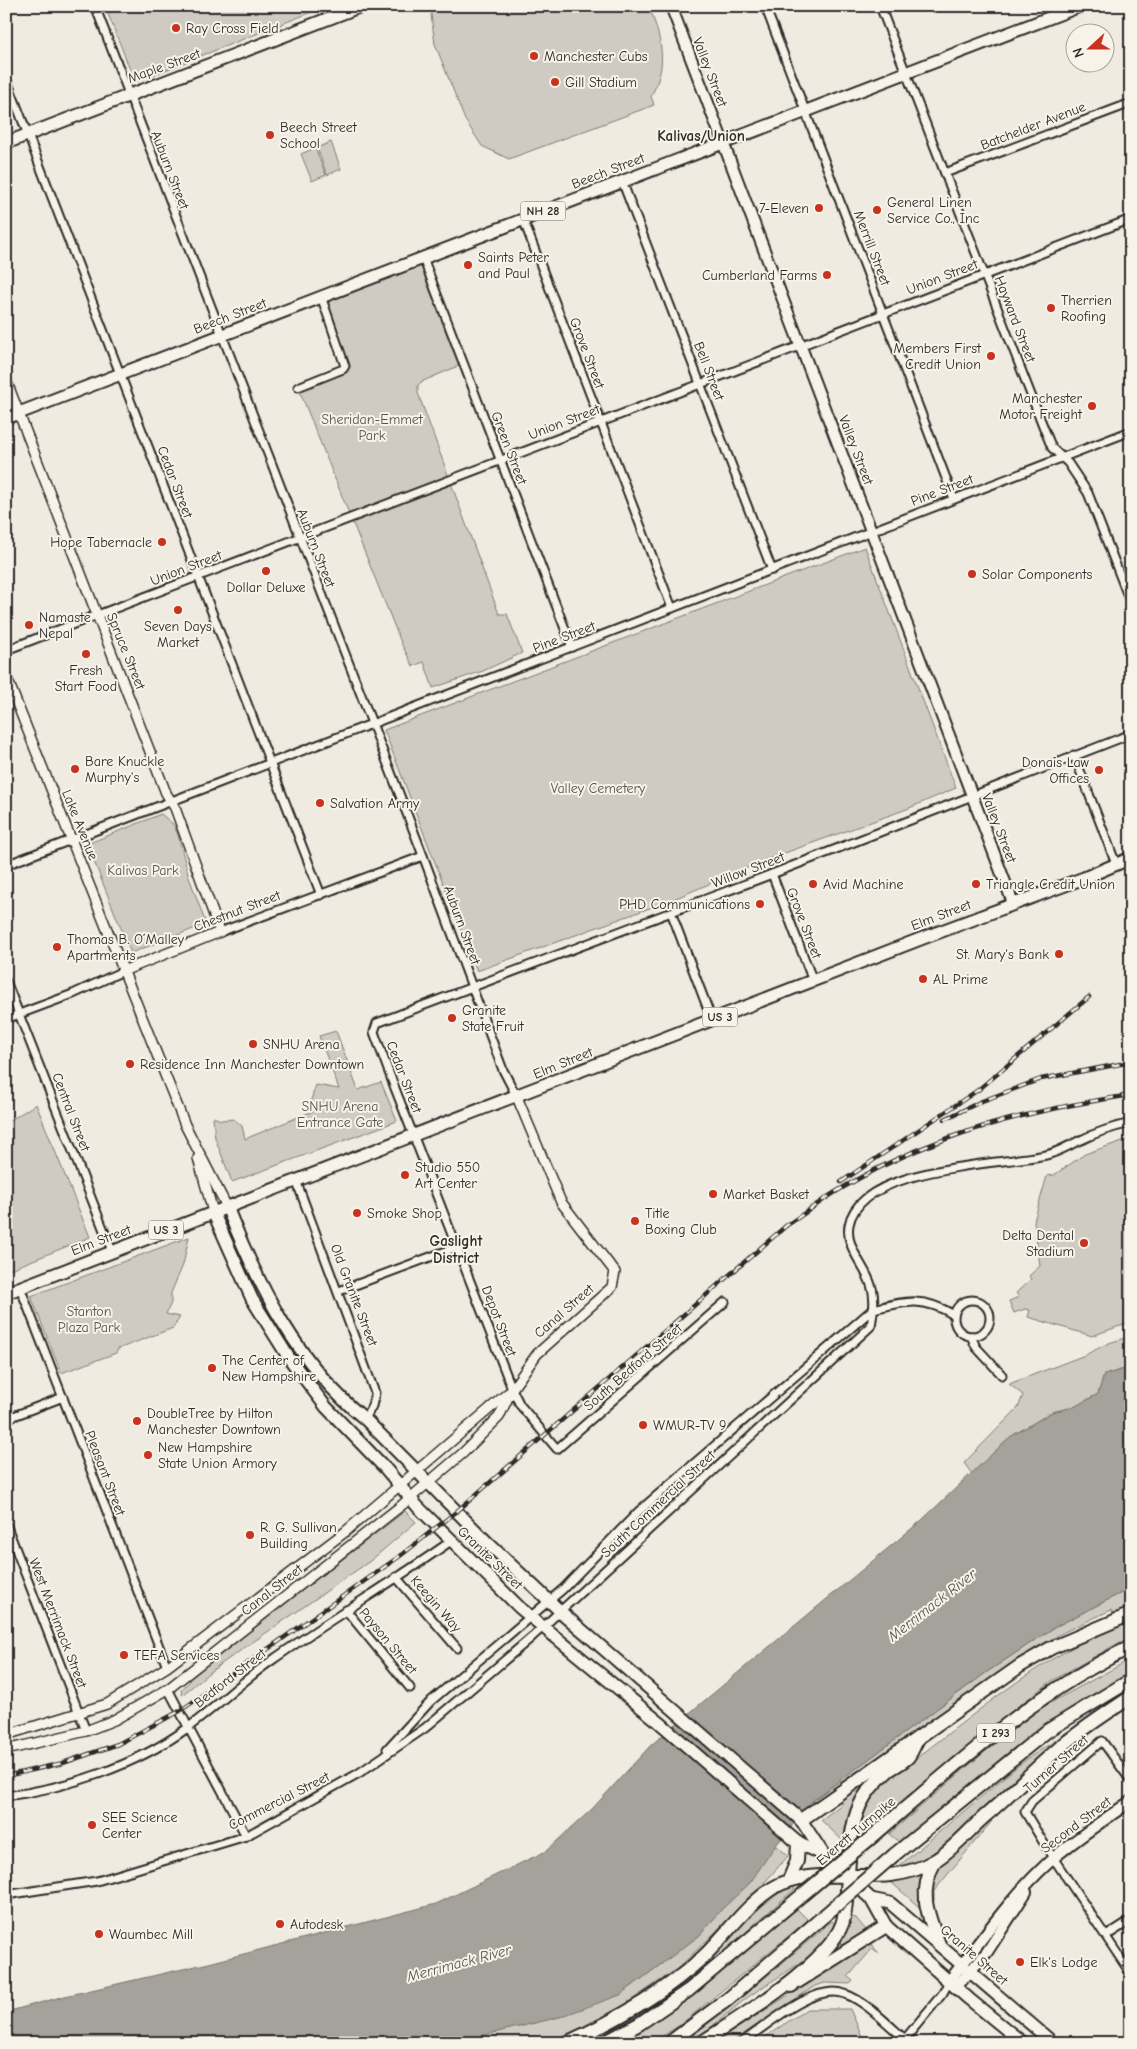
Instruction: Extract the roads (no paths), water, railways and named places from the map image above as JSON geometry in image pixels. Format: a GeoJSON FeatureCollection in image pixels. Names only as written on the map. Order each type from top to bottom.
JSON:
{"type":"FeatureCollection","features":[{"type":"Feature","properties":{"kind":"highway"},"geometry":{"type":"LineString","coordinates":[[801,1820],[1020,1666],[1051,1648],[1131,1614]]}},
{"type":"Feature","properties":{"kind":"highway","name":"Everett Turnpike"},"geometry":{"type":"LineString","coordinates":[[604,2043],[639,2024],[689,1990],[966,1757],[1042,1697],[1131,1647]]}},
{"type":"Feature","properties":{"kind":"highway","name":"I 293"},"geometry":{"type":"LineString","coordinates":[[669,2043],[728,1999],[894,1855],[1047,1732],[1131,1680]]}},
{"type":"Feature","properties":{"kind":"highway"},"geometry":{"type":"LineString","coordinates":[[566,2043],[612,2020],[670,1983],[707,1953],[761,1898],[772,1889],[789,1880],[886,1876],[908,1872],[935,1861],[1062,1746],[1093,1722],[1131,1697]]}},
{"type":"Feature","properties":{"kind":"highway"},"geometry":{"type":"LineString","coordinates":[[701,2043],[769,1997],[827,1950],[839,1932],[844,1918],[848,1877],[860,1805],[870,1788],[887,1771],[908,1757],[919,1737]]}},
{"type":"Feature","properties":{"kind":"highway"},"geometry":{"type":"LineString","coordinates":[[789,1880],[797,1861],[794,1840]]}},
{"type":"Feature","properties":{"kind":"highway"},"geometry":{"type":"LineString","coordinates":[[935,1861],[925,1886],[925,1901],[939,1944]]}},
{"type":"Feature","properties":{"kind":"highway"},"geometry":{"type":"LineString","coordinates":[[769,1997],[808,1977],[886,1926]]}},
{"type":"Feature","properties":{"kind":"main road","name":"Maple Street"},"geometry":{"type":"LineString","coordinates":[[6,143],[361,6]]}},
{"type":"Feature","properties":{"kind":"main road","name":"Valley Street"},"geometry":{"type":"LineString","coordinates":[[671,6],[802,345],[1013,903]]}},
{"type":"Feature","properties":{"kind":"main road","name":"Beech Street"},"geometry":{"type":"LineString","coordinates":[[6,418],[622,181],[907,74],[1080,6]]}},
{"type":"Feature","properties":{"kind":"main road","name":"Elm Street"},"geometry":{"type":"LineString","coordinates":[[6,1293],[227,1206],[517,1097],[1013,903],[1084,878],[1131,858]]}},
{"type":"Feature","properties":{"kind":"main road","name":"Granite Street"},"geometry":{"type":"LineString","coordinates":[[227,1206],[262,1287],[288,1332],[329,1386],[346,1404],[365,1419],[561,1612],[801,1820],[824,1855],[871,1899],[886,1926],[1024,2043]]}},
{"type":"Feature","properties":{"kind":"main road","name":"Granite Street"},"geometry":{"type":"LineString","coordinates":[[213,1212],[252,1300],[289,1358],[326,1407],[451,1542],[530,1617],[659,1722],[794,1840],[824,1855]]}},
{"type":"Feature","properties":{"kind":"main road","name":"Second Street"},"geometry":{"type":"LineString","coordinates":[[953,1984],[992,1945],[1039,1872],[1053,1858],[1131,1801]]}},
{"type":"Feature","properties":{"kind":"main road","name":"Granite Street"},"geometry":{"type":"LineString","coordinates":[[871,1899],[890,1903],[1053,2043]]}},
{"type":"Feature","properties":{"kind":"street","name":"Auburn Street"},"geometry":{"type":"LineString","coordinates":[[95,6],[370,723],[423,856],[503,1070],[517,1097]]}},
{"type":"Feature","properties":{"kind":"street","name":"Merrill Street"},"geometry":{"type":"LineString","coordinates":[[765,6],[954,498]]}},
{"type":"Feature","properties":{"kind":"street","name":"Hayward Street"},"geometry":{"type":"LineString","coordinates":[[880,6],[1052,448],[1062,457],[1088,493],[1131,604]]}},
{"type":"Feature","properties":{"kind":"street","name":"Cedar Street"},"geometry":{"type":"LineString","coordinates":[[6,78],[321,895]]}},
{"type":"Feature","properties":{"kind":"street","name":"Batchelder Avenue"},"geometry":{"type":"LineString","coordinates":[[945,173],[1131,103]]}},
{"type":"Feature","properties":{"kind":"street","name":"Bell Street"},"geometry":{"type":"LineString","coordinates":[[622,181],[772,570]]}},
{"type":"Feature","properties":{"kind":"street","name":"Grove Street"},"geometry":{"type":"LineString","coordinates":[[523,219],[672,608]]}},
{"type":"Feature","properties":{"kind":"street","name":"Union Street"},"geometry":{"type":"LineString","coordinates":[[6,650],[1131,219]]}},
{"type":"Feature","properties":{"kind":"street","name":"Green Street"},"geometry":{"type":"LineString","coordinates":[[423,258],[572,647]]}},
{"type":"Feature","properties":{"kind":"street"},"geometry":{"type":"LineString","coordinates":[[298,387],[343,369],[345,366],[321,296]]}},
{"type":"Feature","properties":{"kind":"street","name":"Spruce Street"},"geometry":{"type":"LineString","coordinates":[[6,380],[171,800],[220,932]]}},
{"type":"Feature","properties":{"kind":"street","name":"Pine Street"},"geometry":{"type":"LineString","coordinates":[[6,865],[1131,431]]}},
{"type":"Feature","properties":{"kind":"street","name":"Lake Avenue"},"geometry":{"type":"LineString","coordinates":[[6,676],[196,1150],[227,1206]]}},
{"type":"Feature","properties":{"kind":"street","name":"Willow Street"},"geometry":{"type":"LineString","coordinates":[[374,1027],[378,1023],[772,874],[1131,734]]}},
{"type":"Feature","properties":{"kind":"street"},"geometry":{"type":"LineString","coordinates":[[1074,755],[1116,864]]}},
{"type":"Feature","properties":{"kind":"street","name":"Chestnut Street"},"geometry":{"type":"LineString","coordinates":[[6,1019],[73,994],[220,932],[423,856]]}},
{"type":"Feature","properties":{"kind":"street","name":"Grove Street"},"geometry":{"type":"LineString","coordinates":[[772,874],[813,980]]}},
{"type":"Feature","properties":{"kind":"street"},"geometry":{"type":"LineString","coordinates":[[671,912],[712,1020]]}},
{"type":"Feature","properties":{"kind":"street","name":"Central Street"},"geometry":{"type":"LineString","coordinates":[[6,981],[112,1251]]}},
{"type":"Feature","properties":{"kind":"street","name":"Cedar Street"},"geometry":{"type":"LineString","coordinates":[[374,1027],[374,1032],[414,1136]]}},
{"type":"Feature","properties":{"kind":"street","name":"Canal Street"},"geometry":{"type":"LineString","coordinates":[[6,1750],[86,1731],[114,1720],[168,1689],[428,1483],[493,1424],[512,1389],[537,1354],[612,1287],[615,1272],[561,1202],[517,1097]]}},
{"type":"Feature","properties":{"kind":"street","name":"South Commercial Street"},"geometry":{"type":"LineString","coordinates":[[561,1612],[742,1443],[855,1343],[871,1326],[873,1309],[872,1286],[853,1250],[849,1233],[854,1210],[866,1197],[884,1188],[932,1172],[1048,1155],[1094,1134],[1131,1123]]}},
{"type":"Feature","properties":{"kind":"street","name":"Depot Street"},"geometry":{"type":"LineString","coordinates":[[414,1136],[512,1389],[520,1405],[557,1449]]}},
{"type":"Feature","properties":{"kind":"street","name":"Lake Avenue"},"geometry":{"type":"LineString","coordinates":[[196,1150],[213,1212]]}},
{"type":"Feature","properties":{"kind":"street","name":"Old Granite Street"},"geometry":{"type":"LineString","coordinates":[[296,1180],[339,1291],[375,1393],[372,1406],[365,1419]]}},
{"type":"Feature","properties":{"kind":"street"},"geometry":{"type":"LineString","coordinates":[[339,1291],[457,1247]]}},
{"type":"Feature","properties":{"kind":"street","name":"Pleasant Street"},"geometry":{"type":"LineString","coordinates":[[20,1287],[167,1667]]}},
{"type":"Feature","properties":{"kind":"street"},"geometry":{"type":"LineString","coordinates":[[975,1300],[984,1305],[989,1314],[988,1325],[982,1333],[972,1336],[958,1330],[954,1315],[964,1302],[975,1300]]}},
{"type":"Feature","properties":{"kind":"street"},"geometry":{"type":"LineString","coordinates":[[873,1309],[906,1301],[919,1301],[930,1303],[954,1315]]}},
{"type":"Feature","properties":{"kind":"street","name":"South Bedford Street"},"geometry":{"type":"LineString","coordinates":[[557,1449],[725,1302]]}},
{"type":"Feature","properties":{"kind":"street","name":"South Commercial Street"},"geometry":{"type":"LineString","coordinates":[[549,1601],[644,1507],[873,1309]]}},
{"type":"Feature","properties":{"kind":"street"},"geometry":{"type":"LineString","coordinates":[[972,1336],[976,1347],[1002,1375]]}},
{"type":"Feature","properties":{"kind":"street","name":"Canal Street"},"geometry":{"type":"LineString","coordinates":[[6,1735],[79,1714],[124,1695],[167,1667],[345,1532],[512,1389]]}},
{"type":"Feature","properties":{"kind":"street"},"geometry":{"type":"LineString","coordinates":[[6,1419],[63,1398]]}},
{"type":"Feature","properties":{"kind":"street","name":"West Merrimack Street"},"geometry":{"type":"LineString","coordinates":[[6,1524],[86,1731]]}},
{"type":"Feature","properties":{"kind":"street","name":"Bedford Street"},"geometry":{"type":"LineString","coordinates":[[6,1796],[48,1788],[95,1774],[131,1760],[188,1728],[272,1660],[451,1542]]}},
{"type":"Feature","properties":{"kind":"street","name":"Keegin Way"},"geometry":{"type":"LineString","coordinates":[[396,1577],[457,1648]]}},
{"type":"Feature","properties":{"kind":"street","name":"Commercial Street"},"geometry":{"type":"LineString","coordinates":[[382,1755],[431,1702],[549,1601]]}},
{"type":"Feature","properties":{"kind":"street","name":"Payson Street"},"geometry":{"type":"LineString","coordinates":[[346,1610],[410,1688]]}},
{"type":"Feature","properties":{"kind":"street","name":"Commercial Street"},"geometry":{"type":"LineString","coordinates":[[6,1895],[97,1881],[246,1836],[359,1773],[382,1755],[425,1728],[561,1612]]}},
{"type":"Feature","properties":{"kind":"street"},"geometry":{"type":"LineString","coordinates":[[168,1689],[246,1836]]}},
{"type":"Feature","properties":{"kind":"street","name":"Turner Street"},"geometry":{"type":"LineString","coordinates":[[1053,1858],[1026,1816],[1027,1807],[1074,1763],[1102,1741],[1131,1782]]}},
{"type":"Feature","properties":{"kind":"street"},"geometry":{"type":"LineString","coordinates":[[1053,1858],[1131,1974]]}},
{"type":"Feature","properties":{"kind":"street"},"geometry":{"type":"LineString","coordinates":[[1106,1936],[1131,1920]]}},
{"type":"Feature","properties":{"kind":"street","name":"Second Street"},"geometry":{"type":"LineString","coordinates":[[907,2041],[943,1993],[953,1984]]}},
{"type":"Feature","properties":{"kind":"street"},"geometry":{"type":"LineString","coordinates":[[741,2043],[801,2002],[831,1991],[848,1994],[858,2000],[907,2041]]}},
{"type":"Feature","properties":{"kind":"water","name":"Merrimack River"},"geometry":{"type":"Polygon","coordinates":[[[1131,1367],[1131,1588],[1055,1627],[987,1672],[812,1801],[773,1849],[750,1883],[721,1910],[700,1935],[620,1995],[560,2017],[452,2043],[6,2043],[6,2012],[65,1996],[209,1963],[436,1904],[546,1851],[592,1809],[651,1745],[922,1520],[1010,1437],[1052,1412],[1074,1407],[1098,1394],[1104,1375],[1131,1367]]]}},
{"type":"Feature","properties":{"kind":"railway"},"geometry":{"type":"LineString","coordinates":[[841,1182],[978,1090],[1089,997]]}},
{"type":"Feature","properties":{"kind":"railway"},"geometry":{"type":"LineString","coordinates":[[945,1119],[982,1101],[1041,1079],[1131,1062]]}},
{"type":"Feature","properties":{"kind":"railway"},"geometry":{"type":"LineString","coordinates":[[6,1776],[63,1763],[118,1744],[180,1711],[400,1556],[456,1512],[787,1225],[837,1191],[912,1152],[983,1127],[1056,1108],[1131,1095]]}},
{"type":"Feature","properties":{"kind":"place","name":"Ray Cross Field"},"geometry":{"type":"Point","coordinates":[176,28]}},
{"type":"Feature","properties":{"kind":"place","name":"Manchester Cubs"},"geometry":{"type":"Point","coordinates":[534,56]}},
{"type":"Feature","properties":{"kind":"place","name":"Gill Stadium"},"geometry":{"type":"Point","coordinates":[555,82]}},
{"type":"Feature","properties":{"kind":"place","name":"Beech Street School"},"geometry":{"type":"Point","coordinates":[270,135]}},
{"type":"Feature","properties":{"kind":"place","name":"7-Eleven"},"geometry":{"type":"Point","coordinates":[819,208]}},
{"type":"Feature","properties":{"kind":"place","name":"General Linen Service Co., Inc"},"geometry":{"type":"Point","coordinates":[877,210]}},
{"type":"Feature","properties":{"kind":"place","name":"Saints Peter and Paul"},"geometry":{"type":"Point","coordinates":[468,265]}},
{"type":"Feature","properties":{"kind":"place","name":"Cumberland Farms"},"geometry":{"type":"Point","coordinates":[827,275]}},
{"type":"Feature","properties":{"kind":"place","name":"Therrien Roofing"},"geometry":{"type":"Point","coordinates":[1051,308]}},
{"type":"Feature","properties":{"kind":"place","name":"Members First Credit Union"},"geometry":{"type":"Point","coordinates":[991,356]}},
{"type":"Feature","properties":{"kind":"place","name":"Manchester Motor Freight"},"geometry":{"type":"Point","coordinates":[1092,406]}},
{"type":"Feature","properties":{"kind":"place","name":"Hope Tabernacle"},"geometry":{"type":"Point","coordinates":[162,542]}},
{"type":"Feature","properties":{"kind":"place","name":"Dollar Deluxe"},"geometry":{"type":"Point","coordinates":[266,571]}},
{"type":"Feature","properties":{"kind":"place","name":"Solar Components"},"geometry":{"type":"Point","coordinates":[972,574]}},
{"type":"Feature","properties":{"kind":"place","name":"Seven Days Market"},"geometry":{"type":"Point","coordinates":[178,610]}},
{"type":"Feature","properties":{"kind":"place","name":"Namaste Nepal"},"geometry":{"type":"Point","coordinates":[29,625]}},
{"type":"Feature","properties":{"kind":"place","name":"Fresh Start Food"},"geometry":{"type":"Point","coordinates":[86,654]}},
{"type":"Feature","properties":{"kind":"place","name":"Bare Knuckle Murphy's"},"geometry":{"type":"Point","coordinates":[75,769]}},
{"type":"Feature","properties":{"kind":"place","name":"Donais Law Offices"},"geometry":{"type":"Point","coordinates":[1099,770]}},
{"type":"Feature","properties":{"kind":"place","name":"Salvation Army"},"geometry":{"type":"Point","coordinates":[320,803]}},
{"type":"Feature","properties":{"kind":"place","name":"Avid Machine"},"geometry":{"type":"Point","coordinates":[813,884]}},
{"type":"Feature","properties":{"kind":"place","name":"Triangle Credit Union"},"geometry":{"type":"Point","coordinates":[976,884]}},
{"type":"Feature","properties":{"kind":"place","name":"PHD Communications"},"geometry":{"type":"Point","coordinates":[760,904]}},
{"type":"Feature","properties":{"kind":"place","name":"Thomas B. O’Malley Apartments"},"geometry":{"type":"Point","coordinates":[57,947]}},
{"type":"Feature","properties":{"kind":"place","name":"St. Mary's Bank"},"geometry":{"type":"Point","coordinates":[1059,954]}},
{"type":"Feature","properties":{"kind":"place","name":"AL Prime"},"geometry":{"type":"Point","coordinates":[923,979]}},
{"type":"Feature","properties":{"kind":"place","name":"Granite State Fruit"},"geometry":{"type":"Point","coordinates":[452,1018]}},
{"type":"Feature","properties":{"kind":"place","name":"SNHU Arena"},"geometry":{"type":"Point","coordinates":[253,1044]}},
{"type":"Feature","properties":{"kind":"place","name":"Residence Inn Manchester Downtown"},"geometry":{"type":"Point","coordinates":[130,1064]}},
{"type":"Feature","properties":{"kind":"place","name":"Studio 550 Art Center"},"geometry":{"type":"Point","coordinates":[405,1175]}},
{"type":"Feature","properties":{"kind":"place","name":"Market Basket"},"geometry":{"type":"Point","coordinates":[713,1194]}},
{"type":"Feature","properties":{"kind":"place","name":"Smoke Shop"},"geometry":{"type":"Point","coordinates":[357,1213]}},
{"type":"Feature","properties":{"kind":"place","name":"Title Boxing Club"},"geometry":{"type":"Point","coordinates":[635,1221]}},
{"type":"Feature","properties":{"kind":"place","name":"Delta Dental Stadium"},"geometry":{"type":"Point","coordinates":[1084,1243]}},
{"type":"Feature","properties":{"kind":"place","name":"The Center of New Hampshire"},"geometry":{"type":"Point","coordinates":[212,1368]}},
{"type":"Feature","properties":{"kind":"place","name":"DoubleTree by Hilton Manchester Downtown"},"geometry":{"type":"Point","coordinates":[137,1421]}},
{"type":"Feature","properties":{"kind":"place","name":"WMUR-TV 9"},"geometry":{"type":"Point","coordinates":[643,1425]}},
{"type":"Feature","properties":{"kind":"place","name":"New Hampshire State Union Armory"},"geometry":{"type":"Point","coordinates":[148,1455]}},
{"type":"Feature","properties":{"kind":"place","name":"R. G. Sullivan Building"},"geometry":{"type":"Point","coordinates":[250,1535]}},
{"type":"Feature","properties":{"kind":"place","name":"TEFA Services"},"geometry":{"type":"Point","coordinates":[124,1655]}},
{"type":"Feature","properties":{"kind":"place","name":"SEE Science Center"},"geometry":{"type":"Point","coordinates":[92,1825]}},
{"type":"Feature","properties":{"kind":"place","name":"Autodesk"},"geometry":{"type":"Point","coordinates":[280,1924]}},
{"type":"Feature","properties":{"kind":"place","name":"Waumbec Mill"},"geometry":{"type":"Point","coordinates":[99,1934]}},
{"type":"Feature","properties":{"kind":"place","name":"Elk's Lodge"},"geometry":{"type":"Point","coordinates":[1020,1962]}},
{"type":"Feature","properties":{"kind":"district","name":"Kalivas/Union"},"geometry":{"type":"Point","coordinates":[701,136]}},
{"type":"Feature","properties":{"kind":"district","name":"Gaslight District"},"geometry":{"type":"Point","coordinates":[456,1250]}},
{"type":"Feature","properties":{"kind":"park label","name":"Sheridan-Emmet Park"},"geometry":{"type":"Point","coordinates":[372,428]}},
{"type":"Feature","properties":{"kind":"park label","name":"Valley Cemetery"},"geometry":{"type":"Point","coordinates":[598,788]}},
{"type":"Feature","properties":{"kind":"park label","name":"Kalivas Park"},"geometry":{"type":"Point","coordinates":[143,870]}},
{"type":"Feature","properties":{"kind":"park label","name":"SNHU Arena Entrance Gate"},"geometry":{"type":"Point","coordinates":[340,1114]}},
{"type":"Feature","properties":{"kind":"park label","name":"Stanton Plaza Park"},"geometry":{"type":"Point","coordinates":[89,1319]}}]}
